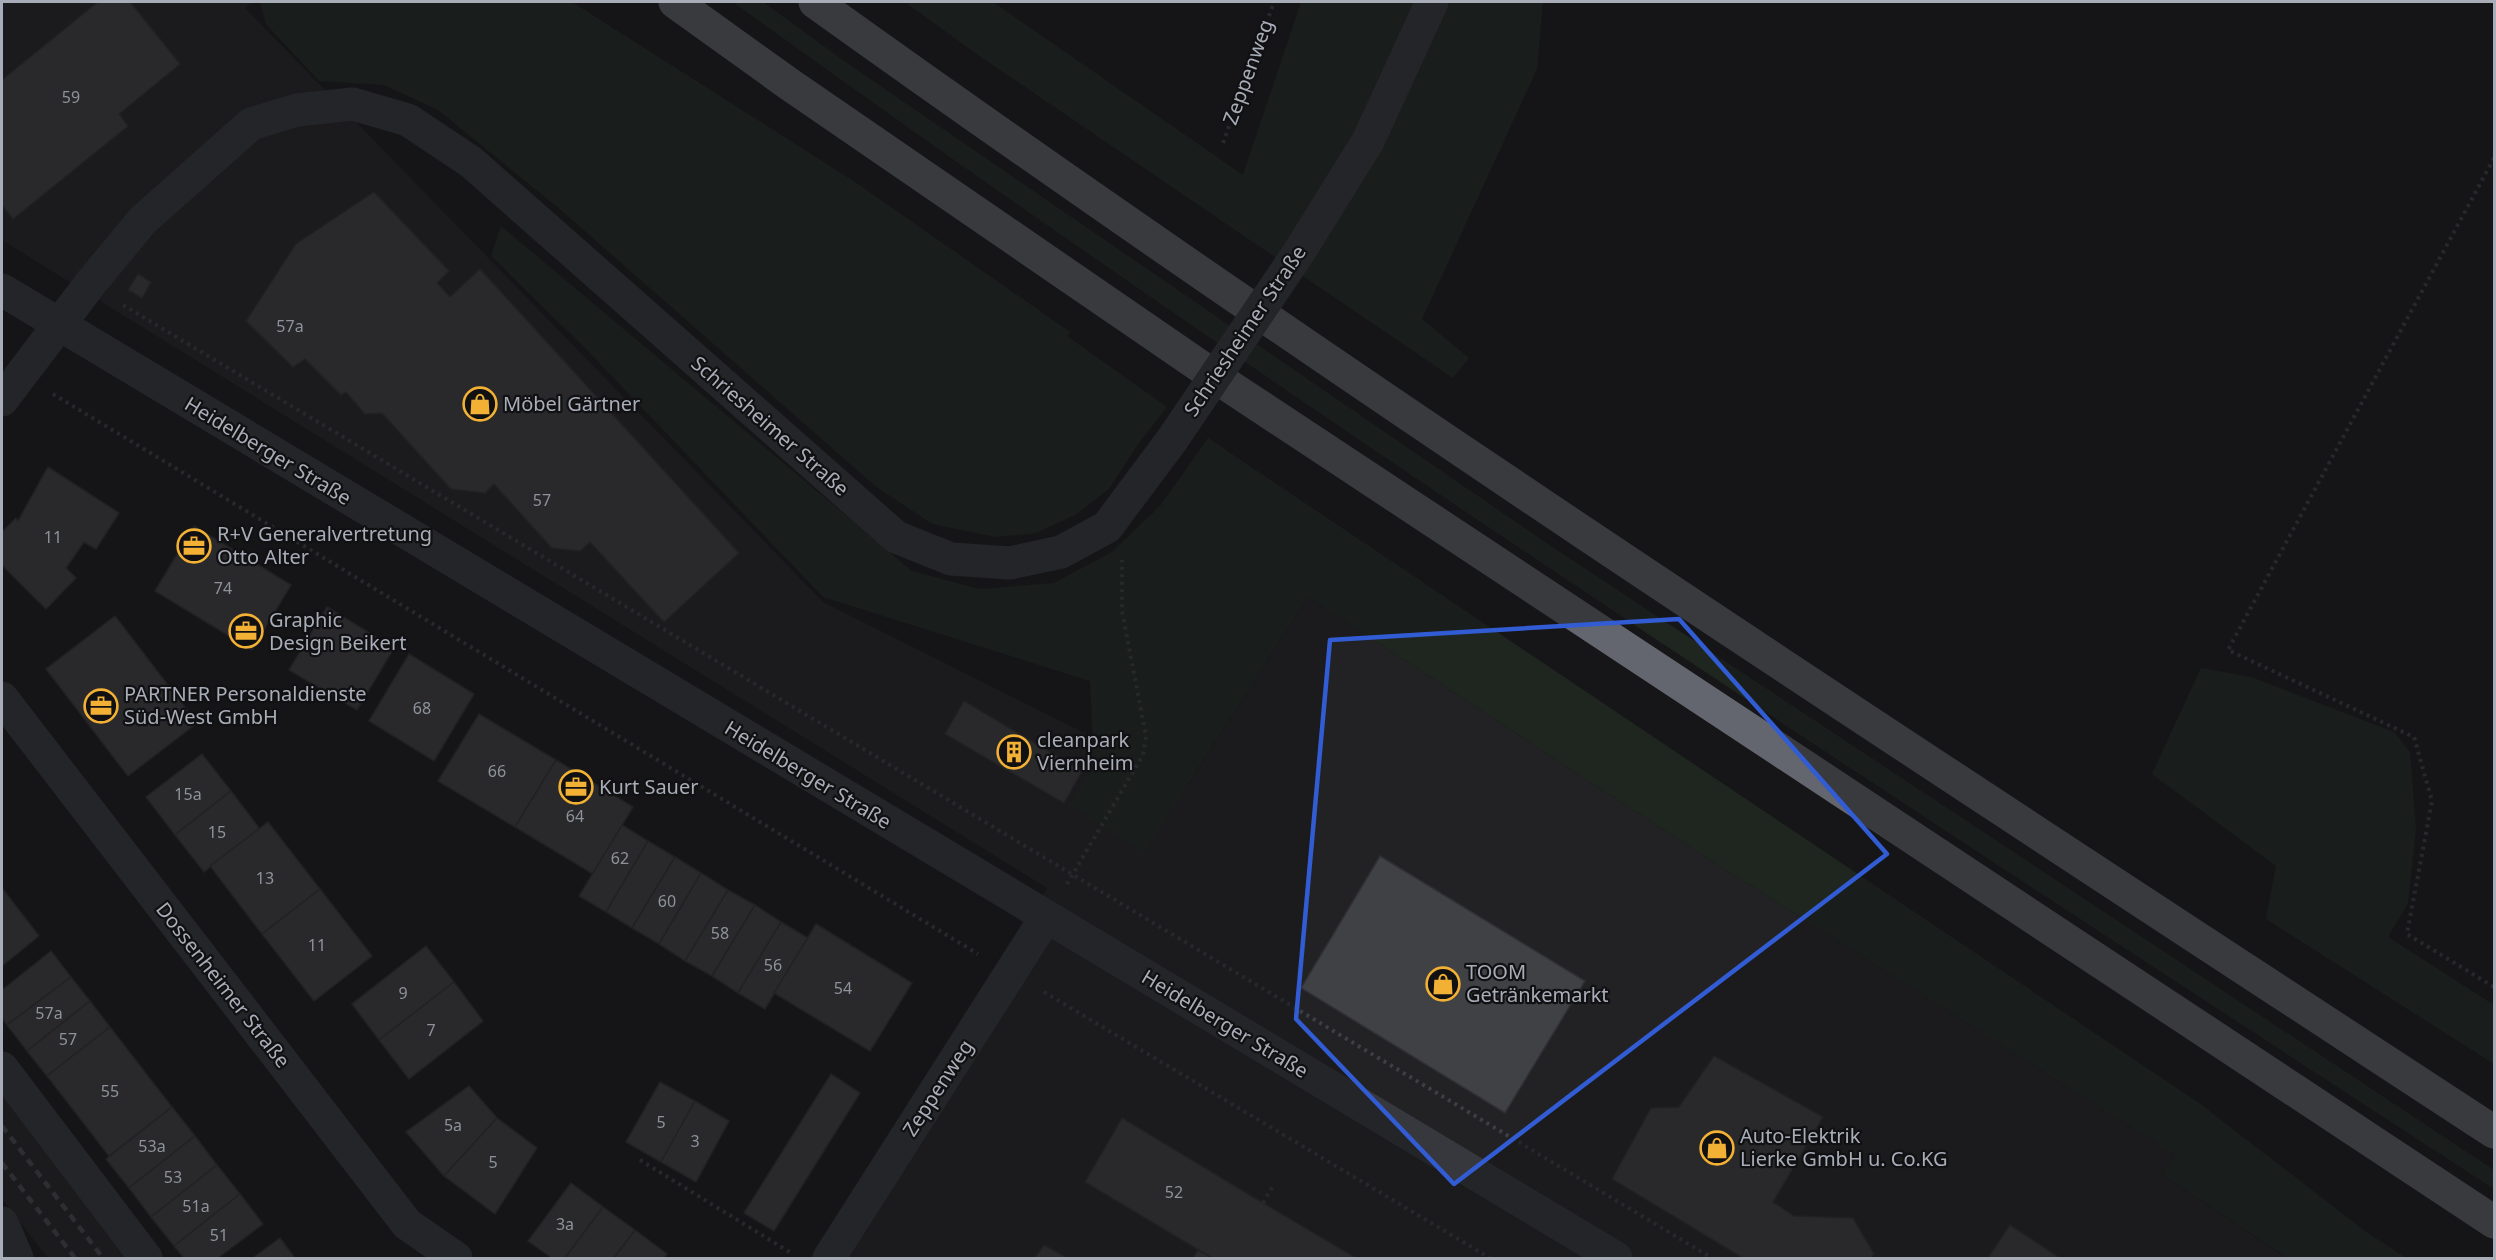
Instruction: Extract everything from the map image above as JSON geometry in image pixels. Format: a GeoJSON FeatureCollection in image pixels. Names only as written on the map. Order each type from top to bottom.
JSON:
{"type":"FeatureCollection","features":[{"type":"Feature","properties":{"kind":"highway"},"geometry":{"type":"LineString","coordinates":[[675,2],[789,84],[1223,382],[2494,1222]]}},
{"type":"Feature","properties":{"kind":"highway"},"geometry":{"type":"LineString","coordinates":[[815,2],[1347,373],[2037,833],[2494,1132]]}},
{"type":"Feature","properties":{"kind":"street","name":"Schriesheimer Straße"},"geometry":{"type":"LineString","coordinates":[[2,400],[58,325],[143,219],[251,124],[297,110],[353,105],[408,120],[471,162],[896,537],[951,559],[1010,563],[1061,552],[1107,527],[1172,440],[1301,249],[1368,141],[1432,2]]}},
{"type":"Feature","properties":{"kind":"street","name":"Heidelberger Straße"},"geometry":{"type":"LineString","coordinates":[[2,290],[1616,1258]]}},
{"type":"Feature","properties":{"kind":"street","name":"Dossenheimer Straße"},"geometry":{"type":"LineString","coordinates":[[2,698],[407,1224],[456,1258]]}},
{"type":"Feature","properties":{"kind":"street","name":"Zeppenweg"},"geometry":{"type":"LineString","coordinates":[[829,1258],[1046,917]]}},
{"type":"Feature","properties":{"kind":"street"},"geometry":{"type":"LineString","coordinates":[[2,1068],[147,1258]]}},
{"type":"Feature","properties":{"kind":"street"},"geometry":{"type":"LineString","coordinates":[[2,1223],[17,1258]]}},
{"type":"Feature","properties":{"kind":"path","name":"Zeppenweg"},"geometry":{"type":"LineString","coordinates":[[1223,143],[1274,2]]}},
{"type":"Feature","properties":{"kind":"path"},"geometry":{"type":"LineString","coordinates":[[2494,158],[2228,650],[2414,737],[2432,801],[2407,934],[2494,987]]}},
{"type":"Feature","properties":{"kind":"path"},"geometry":{"type":"LineString","coordinates":[[90,284],[1712,1258]]}},
{"type":"Feature","properties":{"kind":"path"},"geometry":{"type":"LineString","coordinates":[[22,375],[1011,974],[1108,1029],[1490,1258]]}},
{"type":"Feature","properties":{"kind":"path"},"geometry":{"type":"LineString","coordinates":[[1046,917],[1143,754],[1146,736],[1122,611],[1124,564],[1107,527]]}},
{"type":"Feature","properties":{"kind":"path"},"geometry":{"type":"LineString","coordinates":[[640,1160],[799,1258]]}},
{"type":"Feature","properties":{"kind":"path"},"geometry":{"type":"LineString","coordinates":[[1263,1203],[1273,1186]]}},
{"type":"Feature","properties":{"kind":"highlighted area"},"geometry":{"type":"Polygon","coordinates":[[[1679,619],[1887,854],[1454,1184],[1296,1019],[1330,640],[1679,619]]]}},
{"type":"Feature","properties":{"kind":"shaded area"},"geometry":{"type":"Polygon","coordinates":[[[2,2],[251,2],[245,8],[823,602],[1188,785],[1308,597],[1679,840],[2175,1155],[2163,1175],[2286,1258],[818,1258],[1047,888],[2,240],[2,2]]]}},
{"type":"Feature","properties":{"kind":"shaded area"},"geometry":{"type":"Polygon","coordinates":[[[260,2],[572,2],[855,182],[1070,332],[1067,336],[1167,407],[1138,444],[1109,489],[1075,515],[1036,533],[996,537],[932,524],[874,485],[561,210],[438,110],[384,85],[319,81],[266,24],[260,2]]]}},
{"type":"Feature","properties":{"kind":"shaded area"},"geometry":{"type":"Polygon","coordinates":[[[733,2],[763,2],[847,63],[1545,542],[2494,1170],[2494,1189],[1828,753],[1386,458],[949,156],[733,2]]]}},
{"type":"Feature","properties":{"kind":"shaded area"},"geometry":{"type":"Polygon","coordinates":[[[905,2],[993,2],[1243,175],[1301,2],[1543,2],[1537,69],[1422,319],[1469,358],[1453,378],[978,55],[905,2]]]}},
{"type":"Feature","properties":{"kind":"shaded area"},"geometry":{"type":"Polygon","coordinates":[[[501,226],[912,571],[979,589],[1054,583],[1112,552],[1160,506],[1208,438],[2199,1103],[2365,1231],[2406,1258],[2287,1258],[2163,1175],[2175,1155],[1679,840],[1308,597],[1144,853],[1070,805],[1094,766],[1090,681],[823,597],[585,348],[491,256],[501,226]]]}},
{"type":"Feature","properties":{"kind":"shaded area"},"geometry":{"type":"Polygon","coordinates":[[[2201,668],[2251,677],[2394,732],[2410,752],[2416,830],[2408,903],[2388,937],[2494,1005],[2494,1064],[2266,919],[2276,866],[2152,774],[2201,668]]]}},
{"type":"Feature","properties":{"kind":"shaded area"},"geometry":{"type":"Polygon","coordinates":[[[2,1088],[132,1258],[48,1258],[2,1199],[2,1088]]]}},
{"type":"Feature","properties":{"kind":"building"},"geometry":{"type":"Polygon","coordinates":[[[98,2],[130,2],[180,64],[119,114],[128,126],[13,219],[2,205],[2,80],[98,2]]]}},
{"type":"Feature","properties":{"kind":"building","name":"Möbel Gärtner"},"geometry":{"type":"Polygon","coordinates":[[[374,192],[449,271],[437,283],[450,297],[480,269],[739,553],[664,622],[590,542],[580,551],[552,548],[494,484],[485,493],[451,489],[382,413],[365,414],[346,392],[341,395],[305,359],[293,367],[246,321],[296,244],[374,192]]]}},
{"type":"Feature","properties":{"kind":"building"},"geometry":{"type":"Polygon","coordinates":[[[138,274],[151,282],[142,298],[128,290],[138,274]]]}},
{"type":"Feature","properties":{"kind":"building"},"geometry":{"type":"Polygon","coordinates":[[[48,467],[119,513],[96,549],[84,542],[66,568],[76,578],[46,609],[2,565],[2,532],[16,518],[18,521],[48,467]]]}},
{"type":"Feature","properties":{"kind":"building"},"geometry":{"type":"Polygon","coordinates":[[[194,526],[291,585],[252,650],[155,591],[194,526]]]}},
{"type":"Feature","properties":{"kind":"building"},"geometry":{"type":"Polygon","coordinates":[[[327,607],[394,648],[357,710],[289,670],[327,607]]]}},
{"type":"Feature","properties":{"kind":"building"},"geometry":{"type":"Polygon","coordinates":[[[115,616],[197,723],[128,776],[46,669],[115,616]]]}},
{"type":"Feature","properties":{"kind":"building"},"geometry":{"type":"Polygon","coordinates":[[[409,654],[474,694],[434,761],[369,721],[409,654]]]}},
{"type":"Feature","properties":{"kind":"building","name":"cleanpark Viernheim"},"geometry":{"type":"Polygon","coordinates":[[[964,701],[1082,771],[1064,803],[945,734],[964,701]]]}},
{"type":"Feature","properties":{"kind":"building"},"geometry":{"type":"Polygon","coordinates":[[[479,714],[556,760],[515,827],[438,781],[479,714]]]}},
{"type":"Feature","properties":{"kind":"building"},"geometry":{"type":"Polygon","coordinates":[[[202,754],[231,791],[175,835],[146,797],[202,754]]]}},
{"type":"Feature","properties":{"kind":"building"},"geometry":{"type":"Polygon","coordinates":[[[556,760],[633,807],[593,874],[515,827],[556,760]]]}},
{"type":"Feature","properties":{"kind":"building"},"geometry":{"type":"Polygon","coordinates":[[[231,791],[260,829],[204,872],[175,835],[231,791]]]}},
{"type":"Feature","properties":{"kind":"building"},"geometry":{"type":"Polygon","coordinates":[[[268,822],[320,889],[262,934],[210,866],[268,822]]]}},
{"type":"Feature","properties":{"kind":"building"},"geometry":{"type":"Polygon","coordinates":[[[622,825],[648,841],[606,912],[579,896],[622,825]]]}},
{"type":"Feature","properties":{"kind":"building"},"geometry":{"type":"Polygon","coordinates":[[[648,841],[675,857],[632,928],[606,912],[648,841]]]}},
{"type":"Feature","properties":{"kind":"building","name":"TOOM Getränkemarkt"},"geometry":{"type":"Polygon","coordinates":[[[1380,856],[1585,981],[1505,1113],[1301,988],[1380,856]]]}},
{"type":"Feature","properties":{"kind":"building"},"geometry":{"type":"Polygon","coordinates":[[[675,857],[701,873],[659,944],[632,928],[675,857]]]}},
{"type":"Feature","properties":{"kind":"building"},"geometry":{"type":"Polygon","coordinates":[[[701,873],[728,890],[685,961],[659,944],[701,873]]]}},
{"type":"Feature","properties":{"kind":"building"},"geometry":{"type":"Polygon","coordinates":[[[2,888],[39,936],[2,966],[2,888]]]}},
{"type":"Feature","properties":{"kind":"building"},"geometry":{"type":"Polygon","coordinates":[[[320,889],[372,956],[314,1001],[262,934],[320,889]]]}},
{"type":"Feature","properties":{"kind":"building"},"geometry":{"type":"Polygon","coordinates":[[[728,890],[755,905],[712,976],[685,961],[728,890]]]}},
{"type":"Feature","properties":{"kind":"building"},"geometry":{"type":"Polygon","coordinates":[[[755,905],[781,922],[738,993],[712,976],[755,905]]]}},
{"type":"Feature","properties":{"kind":"building"},"geometry":{"type":"Polygon","coordinates":[[[781,922],[808,938],[765,1009],[738,993],[781,922]]]}},
{"type":"Feature","properties":{"kind":"building"},"geometry":{"type":"Polygon","coordinates":[[[816,924],[912,983],[870,1051],[774,993],[816,924]]]}},
{"type":"Feature","properties":{"kind":"building"},"geometry":{"type":"Polygon","coordinates":[[[426,946],[454,982],[379,1040],[352,1004],[426,946]]]}},
{"type":"Feature","properties":{"kind":"building"},"geometry":{"type":"Polygon","coordinates":[[[51,951],[71,977],[7,1025],[2,1018],[2,990],[51,951]]]}},
{"type":"Feature","properties":{"kind":"building"},"geometry":{"type":"Polygon","coordinates":[[[71,977],[90,1001],[27,1051],[7,1025],[71,977]]]}},
{"type":"Feature","properties":{"kind":"building"},"geometry":{"type":"Polygon","coordinates":[[[454,982],[483,1021],[409,1079],[379,1040],[454,982]]]}},
{"type":"Feature","properties":{"kind":"building"},"geometry":{"type":"Polygon","coordinates":[[[90,1001],[110,1027],[47,1076],[27,1051],[90,1001]]]}},
{"type":"Feature","properties":{"kind":"building"},"geometry":{"type":"Polygon","coordinates":[[[110,1027],[172,1107],[109,1156],[47,1076],[110,1027]]]}},
{"type":"Feature","properties":{"kind":"building","name":"Auto-Elektrik Lierke GmbH u. Co.KG"},"geometry":{"type":"Polygon","coordinates":[[[1714,1056],[1823,1117],[1773,1202],[1794,1216],[1853,1218],[1874,1254],[1871,1258],[1743,1258],[1612,1179],[1651,1108],[1679,1107],[1714,1056]]]}},
{"type":"Feature","properties":{"kind":"building"},"geometry":{"type":"Polygon","coordinates":[[[831,1074],[860,1093],[774,1231],[744,1213],[831,1074]]]}},
{"type":"Feature","properties":{"kind":"building"},"geometry":{"type":"Polygon","coordinates":[[[660,1082],[695,1101],[661,1162],[626,1142],[660,1082]]]}},
{"type":"Feature","properties":{"kind":"building"},"geometry":{"type":"Polygon","coordinates":[[[469,1086],[497,1118],[444,1176],[406,1132],[469,1086]]]}},
{"type":"Feature","properties":{"kind":"building"},"geometry":{"type":"Polygon","coordinates":[[[695,1101],[729,1121],[696,1182],[661,1162],[695,1101]]]}},
{"type":"Feature","properties":{"kind":"building"},"geometry":{"type":"Polygon","coordinates":[[[172,1107],[195,1136],[129,1188],[106,1159],[172,1107]]]}},
{"type":"Feature","properties":{"kind":"building"},"geometry":{"type":"Polygon","coordinates":[[[497,1118],[537,1148],[495,1214],[444,1176],[497,1118]]]}},
{"type":"Feature","properties":{"kind":"building"},"geometry":{"type":"Polygon","coordinates":[[[1122,1118],[1356,1258],[1212,1258],[1085,1182],[1122,1118]]]}},
{"type":"Feature","properties":{"kind":"building"},"geometry":{"type":"Polygon","coordinates":[[[195,1136],[217,1165],[151,1217],[129,1188],[195,1136]]]}},
{"type":"Feature","properties":{"kind":"building"},"geometry":{"type":"Polygon","coordinates":[[[217,1165],[240,1194],[174,1246],[151,1217],[217,1165]]]}},
{"type":"Feature","properties":{"kind":"building"},"geometry":{"type":"Polygon","coordinates":[[[571,1183],[603,1207],[565,1258],[552,1258],[528,1241],[571,1183]]]}},
{"type":"Feature","properties":{"kind":"building"},"geometry":{"type":"Polygon","coordinates":[[[240,1194],[263,1224],[218,1258],[184,1258],[174,1246],[240,1194]]]}},
{"type":"Feature","properties":{"kind":"building"},"geometry":{"type":"Polygon","coordinates":[[[603,1207],[635,1230],[614,1258],[565,1258],[603,1207]]]}},
{"type":"Feature","properties":{"kind":"building"},"geometry":{"type":"Polygon","coordinates":[[[2010,1225],[2060,1258],[1988,1258],[2010,1225]]]}},
{"type":"Feature","properties":{"kind":"building"},"geometry":{"type":"Polygon","coordinates":[[[635,1230],[667,1254],[664,1258],[614,1258],[635,1230]]]}},
{"type":"Feature","properties":{"kind":"building"},"geometry":{"type":"Polygon","coordinates":[[[280,1238],[295,1258],[253,1258],[280,1238]]]}},
{"type":"Feature","properties":{"kind":"building"},"geometry":{"type":"Polygon","coordinates":[[[1044,1245],[1067,1258],[1035,1258],[1044,1245]]]}},
{"type":"Feature","properties":{"kind":"building"},"geometry":{"type":"Polygon","coordinates":[[[1198,1250],[1212,1258],[1193,1258],[1198,1250]]]}},
{"type":"Feature","properties":{"kind":"railway"},"geometry":{"type":"LineString","coordinates":[[2,1126],[103,1258]]}},
{"type":"Feature","properties":{"kind":"railway"},"geometry":{"type":"LineString","coordinates":[[2,1163],[75,1258]]}},
{"type":"Feature","properties":{"kind":"place","name":"Möbel Gärtner"},"geometry":{"type":"Point","coordinates":[480,404]}},
{"type":"Feature","properties":{"kind":"place","name":"R+V Generalvertretung Otto Alter"},"geometry":{"type":"Point","coordinates":[194,546]}},
{"type":"Feature","properties":{"kind":"place","name":"Graphic Design Beikert"},"geometry":{"type":"Point","coordinates":[246,631]}},
{"type":"Feature","properties":{"kind":"place","name":"PARTNER Personaldienste Süd-West GmbH"},"geometry":{"type":"Point","coordinates":[101,706]}},
{"type":"Feature","properties":{"kind":"place","name":"cleanpark Viernheim"},"geometry":{"type":"Point","coordinates":[1014,752]}},
{"type":"Feature","properties":{"kind":"place","name":"Kurt Sauer"},"geometry":{"type":"Point","coordinates":[576,787]}},
{"type":"Feature","properties":{"kind":"place","name":"TOOM Getränkemarkt"},"geometry":{"type":"Point","coordinates":[1443,984]}},
{"type":"Feature","properties":{"kind":"place","name":"Auto-Elektrik Lierke GmbH u. Co.KG"},"geometry":{"type":"Point","coordinates":[1717,1148]}}]}
